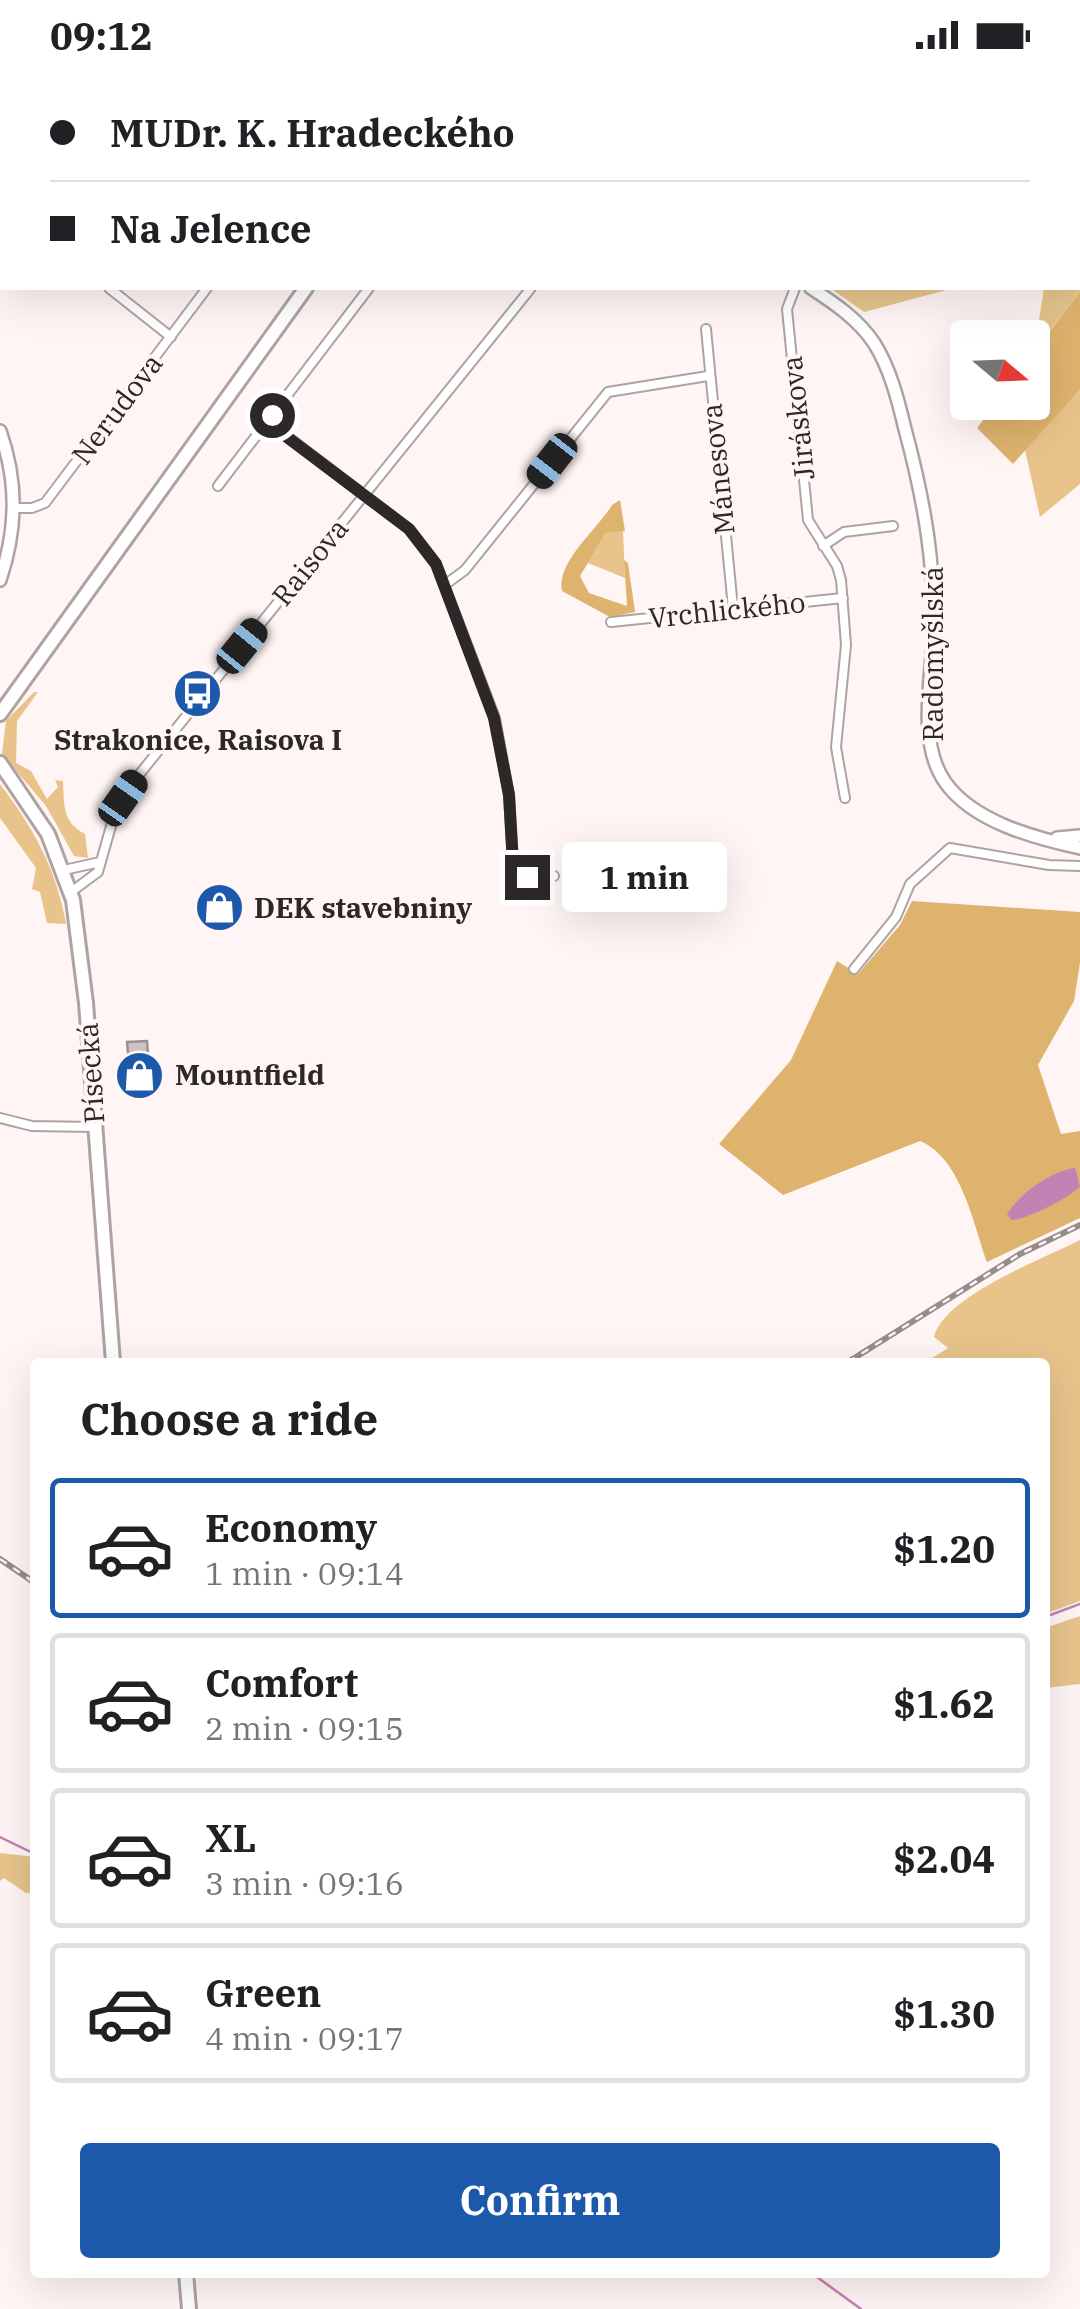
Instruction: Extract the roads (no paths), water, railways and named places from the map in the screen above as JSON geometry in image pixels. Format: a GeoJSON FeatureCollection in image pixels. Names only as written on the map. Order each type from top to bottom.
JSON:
{"type":"FeatureCollection","features":[{"type":"Feature","properties":{"kind":"main road"},"geometry":{"type":"LineString","coordinates":[[0,714],[305,290]]}},
{"type":"Feature","properties":{"kind":"main road","name":"Radomyšlská"},"geometry":{"type":"LineString","coordinates":[[814,290],[858,323],[874,343],[890,379],[908,440],[933,562],[930,739],[938,770],[966,804],[1043,840],[1080,848]]}},
{"type":"Feature","properties":{"kind":"main road"},"geometry":{"type":"LineString","coordinates":[[0,431],[10,466],[14,508],[10,548],[0,580]]}},
{"type":"Feature","properties":{"kind":"main road"},"geometry":{"type":"LineString","coordinates":[[0,700],[26,679]]}},
{"type":"Feature","properties":{"kind":"main road","name":"Písecká"},"geometry":{"type":"LineString","coordinates":[[0,763],[48,834],[71,892],[84,980],[89,1127],[113,1358]]}},
{"type":"Feature","properties":{"kind":"main road","name":"Písecká"},"geometry":{"type":"LineString","coordinates":[[0,776],[23,797]]}},
{"type":"Feature","properties":{"kind":"main road"},"geometry":{"type":"LineString","coordinates":[[1043,840],[1080,836]]}},
{"type":"Feature","properties":{"kind":"main road"},"geometry":{"type":"LineString","coordinates":[[186,2278],[188,2309]]}},
{"type":"Feature","properties":{"kind":"street"},"geometry":{"type":"LineString","coordinates":[[112,290],[172,337]]}},
{"type":"Feature","properties":{"kind":"street","name":"Nerudova"},"geometry":{"type":"LineString","coordinates":[[14,508],[46,503],[206,290]]}},
{"type":"Feature","properties":{"kind":"street"},"geometry":{"type":"LineString","coordinates":[[218,486],[367,290]]}},
{"type":"Feature","properties":{"kind":"street","name":"Raisova"},"geometry":{"type":"LineString","coordinates":[[71,892],[92,879],[113,820],[138,776],[529,290]]}},
{"type":"Feature","properties":{"kind":"street","name":"Jiráskova"},"geometry":{"type":"LineString","coordinates":[[794,290],[787,309],[808,520],[840,572],[846,644],[836,747],[845,798]]}},
{"type":"Feature","properties":{"kind":"street","name":"Mánesova"},"geometry":{"type":"LineString","coordinates":[[706,329],[733,608]]}},
{"type":"Feature","properties":{"kind":"street"},"geometry":{"type":"LineString","coordinates":[[446,584],[465,570],[608,392],[708,376]]}},
{"type":"Feature","properties":{"kind":"street"},"geometry":{"type":"LineString","coordinates":[[267,422],[366,494],[419,539],[446,584],[494,718],[509,795],[513,864],[527,877],[554,876]]}},
{"type":"Feature","properties":{"kind":"street"},"geometry":{"type":"LineString","coordinates":[[823,546],[844,532],[892,526]]}},
{"type":"Feature","properties":{"kind":"street","name":"Vrchlického"},"geometry":{"type":"LineString","coordinates":[[611,622],[842,598]]}},
{"type":"Feature","properties":{"kind":"street"},"geometry":{"type":"LineString","coordinates":[[854,969],[896,917],[910,884],[950,848],[1048,865],[1080,866]]}},
{"type":"Feature","properties":{"kind":"street"},"geometry":{"type":"LineString","coordinates":[[64,870],[100,862]]}},
{"type":"Feature","properties":{"kind":"street","name":"Písecká"},"geometry":{"type":"LineString","coordinates":[[0,1118],[32,1126],[89,1127]]}},
{"type":"Feature","properties":{"kind":"waterway"},"geometry":{"type":"LineString","coordinates":[[1050,1615],[1080,1604]]}},
{"type":"Feature","properties":{"kind":"waterway"},"geometry":{"type":"LineString","coordinates":[[0,1837],[30,1852]]}},
{"type":"Feature","properties":{"kind":"waterway"},"geometry":{"type":"LineString","coordinates":[[818,2278],[861,2309]]}},
{"type":"Feature","properties":{"kind":"railway"},"geometry":{"type":"LineString","coordinates":[[854,1358],[1020,1254],[1080,1225]]}},
{"type":"Feature","properties":{"kind":"railway"},"geometry":{"type":"LineString","coordinates":[[0,1559],[30,1580]]}},
{"type":"Feature","properties":{"kind":"place","name":"Strakonice, Raisova I"},"geometry":{"type":"Point","coordinates":[198,693]}},
{"type":"Feature","properties":{"kind":"place","name":"DEK stavebniny"},"geometry":{"type":"Point","coordinates":[219,908]}},
{"type":"Feature","properties":{"kind":"place","name":"Mountfield"},"geometry":{"type":"Point","coordinates":[140,1075]}}]}
